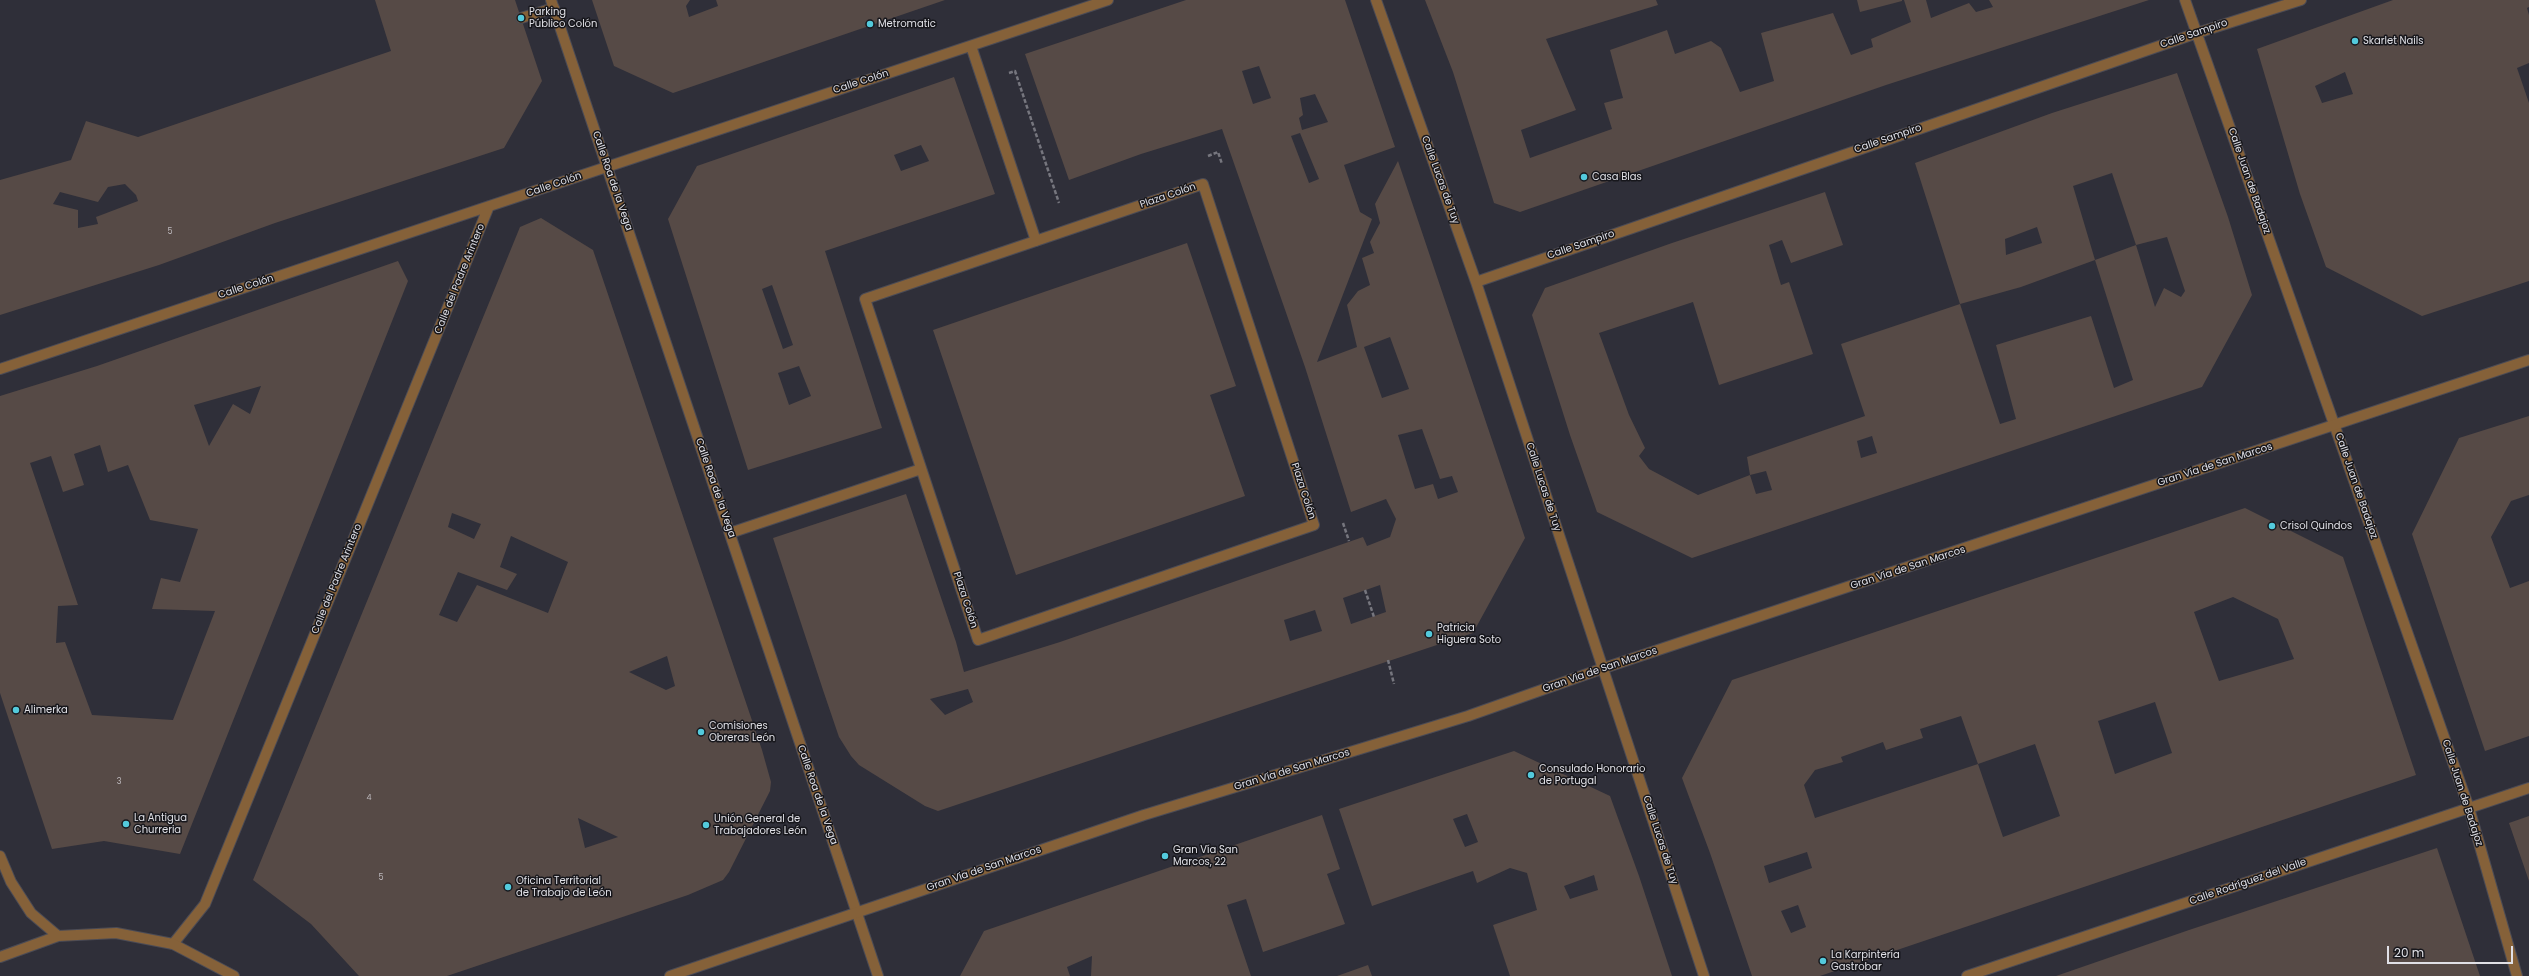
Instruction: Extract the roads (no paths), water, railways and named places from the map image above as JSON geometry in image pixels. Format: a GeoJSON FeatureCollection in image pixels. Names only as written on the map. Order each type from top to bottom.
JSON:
{"type":"FeatureCollection","features":[{"type":"Feature","properties":{"kind":"street","name":"Calle Colón"},"geometry":{"type":"LineString","coordinates":[[0,369],[1108,0]]}},
{"type":"Feature","properties":{"kind":"street","name":"Calle Lucas de Tuy"},"geometry":{"type":"LineString","coordinates":[[1376,0],[1476,282],[1704,976]]}},
{"type":"Feature","properties":{"kind":"street","name":"Calle Juan de Badajoz"},"geometry":{"type":"LineString","coordinates":[[2186,0],[2469,808],[2517,976]]}},
{"type":"Feature","properties":{"kind":"street","name":"Calle Sampiro"},"geometry":{"type":"LineString","coordinates":[[1476,282],[2197,33],[2300,0]]}},
{"type":"Feature","properties":{"kind":"street"},"geometry":{"type":"LineString","coordinates":[[521,18],[552,4]]}},
{"type":"Feature","properties":{"kind":"street","name":"Calle Roa de la Vega"},"geometry":{"type":"LineString","coordinates":[[552,4],[878,976]]}},
{"type":"Feature","properties":{"kind":"street"},"geometry":{"type":"LineString","coordinates":[[971,46],[1036,241]]}},
{"type":"Feature","properties":{"kind":"street","name":"Plaza Colón"},"geometry":{"type":"LineString","coordinates":[[1203,184],[1314,525],[978,640],[865,299],[1036,241],[1203,184]]}},
{"type":"Feature","properties":{"kind":"street","name":"Calle del Padre Arintero"},"geometry":{"type":"LineString","coordinates":[[173,944],[205,904],[490,206]]}},
{"type":"Feature","properties":{"kind":"street","name":"Gran Vía de San Marcos"},"geometry":{"type":"LineString","coordinates":[[670,976],[1144,815],[1468,716],[1604,668],[2529,360]]}},
{"type":"Feature","properties":{"kind":"street"},"geometry":{"type":"LineString","coordinates":[[730,533],[921,469]]}},
{"type":"Feature","properties":{"kind":"street","name":"Calle Rodríguez del Valle"},"geometry":{"type":"LineString","coordinates":[[1967,976],[2529,788]]}},
{"type":"Feature","properties":{"kind":"street"},"geometry":{"type":"LineString","coordinates":[[0,856],[11,882],[31,913],[58,936]]}},
{"type":"Feature","properties":{"kind":"street"},"geometry":{"type":"LineString","coordinates":[[0,957],[58,936],[116,933],[173,944],[227,970],[234,976]]}},
{"type":"Feature","properties":{"kind":"place","name":"Parking Público Colón"},"geometry":{"type":"Point","coordinates":[521,18]}},
{"type":"Feature","properties":{"kind":"place","name":"Metromatic"},"geometry":{"type":"Point","coordinates":[870,24]}},
{"type":"Feature","properties":{"kind":"place","name":"Skarlet Nails"},"geometry":{"type":"Point","coordinates":[2355,41]}},
{"type":"Feature","properties":{"kind":"place","name":"Casa Blas"},"geometry":{"type":"Point","coordinates":[1584,177]}},
{"type":"Feature","properties":{"kind":"place","name":"Crisol Quindos"},"geometry":{"type":"Point","coordinates":[2272,526]}},
{"type":"Feature","properties":{"kind":"place","name":"Patricia Higuera Soto"},"geometry":{"type":"Point","coordinates":[1429,634]}},
{"type":"Feature","properties":{"kind":"place","name":"Alimerka"},"geometry":{"type":"Point","coordinates":[16,710]}},
{"type":"Feature","properties":{"kind":"place","name":"Comisiones Obreras León"},"geometry":{"type":"Point","coordinates":[701,732]}},
{"type":"Feature","properties":{"kind":"place","name":"Consulado Honorario de Portugal"},"geometry":{"type":"Point","coordinates":[1531,775]}},
{"type":"Feature","properties":{"kind":"place","name":"La Antigua Churreria"},"geometry":{"type":"Point","coordinates":[126,824]}},
{"type":"Feature","properties":{"kind":"place","name":"Unión General de Trabajadores León"},"geometry":{"type":"Point","coordinates":[706,825]}},
{"type":"Feature","properties":{"kind":"place","name":"Gran Vía San Marcos, 22"},"geometry":{"type":"Point","coordinates":[1165,856]}},
{"type":"Feature","properties":{"kind":"place","name":"Oficina Territorial de Trabajo de León"},"geometry":{"type":"Point","coordinates":[508,887]}},
{"type":"Feature","properties":{"kind":"place","name":"La Karpintería Gastrobar"},"geometry":{"type":"Point","coordinates":[1823,961]}}]}
